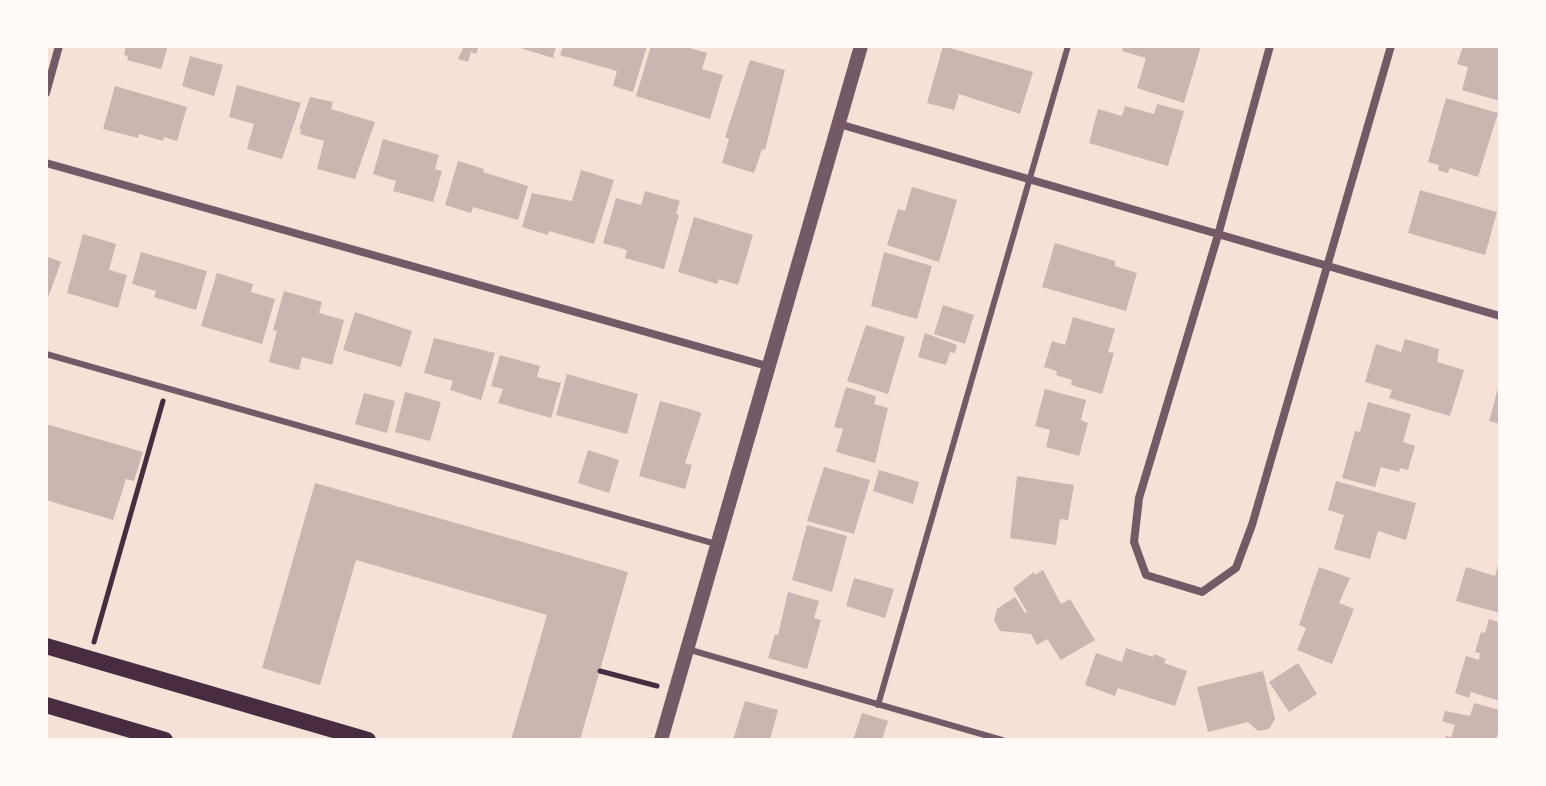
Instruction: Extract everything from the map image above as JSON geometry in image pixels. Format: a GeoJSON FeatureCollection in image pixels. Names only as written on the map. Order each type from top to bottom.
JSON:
{"type":"FeatureCollection","features":[{"type":"Feature","properties":{"kind":"main road"},"geometry":{"type":"LineString","coordinates":[[46,646],[368,740]]}},
{"type":"Feature","properties":{"kind":"main road"},"geometry":{"type":"LineString","coordinates":[[46,705],[165,740]]}},
{"type":"Feature","properties":{"kind":"street"},"geometry":{"type":"LineString","coordinates":[[46,93],[59,46]]}},
{"type":"Feature","properties":{"kind":"street"},"geometry":{"type":"LineString","coordinates":[[1270,46],[1218,235],[1139,498],[1134,542],[1146,575],[1202,592],[1236,568],[1247,539],[1329,267],[1391,46]]}},
{"type":"Feature","properties":{"kind":"street"},"geometry":{"type":"LineString","coordinates":[[661,740],[839,124],[856,47]]}},
{"type":"Feature","properties":{"kind":"street"},"geometry":{"type":"LineString","coordinates":[[839,124],[1500,316]]}},
{"type":"Feature","properties":{"kind":"street"},"geometry":{"type":"LineString","coordinates":[[46,163],[767,366]]}},
{"type":"Feature","properties":{"kind":"lane"},"geometry":{"type":"LineString","coordinates":[[878,705],[1068,46]]}},
{"type":"Feature","properties":{"kind":"lane"},"geometry":{"type":"LineString","coordinates":[[46,354],[716,544]]}},
{"type":"Feature","properties":{"kind":"lane"},"geometry":{"type":"LineString","coordinates":[[687,649],[1002,740]]}},
{"type":"Feature","properties":{"kind":"path"},"geometry":{"type":"LineString","coordinates":[[89,658],[167,388]]}},
{"type":"Feature","properties":{"kind":"path"},"geometry":{"type":"LineString","coordinates":[[600,671],[675,691]]}},
{"type":"Feature","properties":{"kind":"building"},"geometry":{"type":"Polygon","coordinates":[[[126,46],[168,46],[161,69],[127,60],[128,56],[124,55],[126,46]]]}},
{"type":"Feature","properties":{"kind":"building"},"geometry":{"type":"Polygon","coordinates":[[[464,46],[479,46],[476,54],[471,52],[468,62],[458,59],[464,46]]]}},
{"type":"Feature","properties":{"kind":"building"},"geometry":{"type":"Polygon","coordinates":[[[514,46],[556,46],[553,58],[514,46]]]}},
{"type":"Feature","properties":{"kind":"building"},"geometry":{"type":"Polygon","coordinates":[[[563,46],[647,46],[633,92],[613,86],[617,71],[560,55],[563,46]]]}},
{"type":"Feature","properties":{"kind":"building"},"geometry":{"type":"Polygon","coordinates":[[[651,46],[683,46],[707,53],[702,69],[723,75],[710,119],[636,96],[651,46]]]}},
{"type":"Feature","properties":{"kind":"building"},"geometry":{"type":"Polygon","coordinates":[[[943,46],[1033,72],[1020,114],[959,94],[954,110],[927,103],[943,46]]]}},
{"type":"Feature","properties":{"kind":"building"},"geometry":{"type":"Polygon","coordinates":[[[1123,46],[1201,46],[1184,103],[1137,88],[1146,58],[1122,51],[1123,46]]]}},
{"type":"Feature","properties":{"kind":"building"},"geometry":{"type":"Polygon","coordinates":[[[1463,46],[1500,46],[1500,101],[1462,90],[1468,67],[1457,64],[1463,46]]]}},
{"type":"Feature","properties":{"kind":"building"},"geometry":{"type":"Polygon","coordinates":[[[190,56],[223,65],[214,96],[182,86],[190,56]]]}},
{"type":"Feature","properties":{"kind":"building"},"geometry":{"type":"Polygon","coordinates":[[[750,60],[785,70],[765,150],[762,149],[754,173],[722,163],[729,139],[725,137],[750,60]]]}},
{"type":"Feature","properties":{"kind":"building"},"geometry":{"type":"Polygon","coordinates":[[[237,85],[301,103],[282,159],[247,149],[254,124],[229,117],[237,85]]]}},
{"type":"Feature","properties":{"kind":"building"},"geometry":{"type":"Polygon","coordinates":[[[115,86],[187,107],[177,141],[164,137],[163,141],[139,134],[138,138],[103,129],[115,86]]]}},
{"type":"Feature","properties":{"kind":"building"},"geometry":{"type":"Polygon","coordinates":[[[310,97],[333,102],[331,109],[375,122],[355,179],[317,169],[324,141],[300,134],[299,129],[310,97]]]}},
{"type":"Feature","properties":{"kind":"building"},"geometry":{"type":"Polygon","coordinates":[[[1446,98],[1498,113],[1478,177],[1450,168],[1448,173],[1438,170],[1439,165],[1428,162],[1446,98]]]}},
{"type":"Feature","properties":{"kind":"building"},"geometry":{"type":"Polygon","coordinates":[[[1157,104],[1184,111],[1168,166],[1089,143],[1098,109],[1122,116],[1125,106],[1154,114],[1157,104]]]}},
{"type":"Feature","properties":{"kind":"building"},"geometry":{"type":"Polygon","coordinates":[[[383,139],[439,155],[435,169],[442,171],[433,202],[393,191],[396,181],[373,174],[383,139]]]}},
{"type":"Feature","properties":{"kind":"building"},"geometry":{"type":"Polygon","coordinates":[[[458,161],[528,186],[518,220],[473,207],[471,213],[445,205],[458,161]]]}},
{"type":"Feature","properties":{"kind":"building"},"geometry":{"type":"Polygon","coordinates":[[[581,170],[614,180],[594,244],[522,227],[532,193],[572,201],[581,170]]]}},
{"type":"Feature","properties":{"kind":"building"},"geometry":{"type":"Polygon","coordinates":[[[912,187],[957,200],[939,262],[887,245],[898,209],[905,211],[912,187]]]}},
{"type":"Feature","properties":{"kind":"building"},"geometry":{"type":"Polygon","coordinates":[[[1420,190],[1497,212],[1485,255],[1408,233],[1420,190]]]}},
{"type":"Feature","properties":{"kind":"building"},"geometry":{"type":"Polygon","coordinates":[[[645,191],[680,201],[664,269],[625,258],[627,250],[603,243],[616,198],[641,205],[645,191]]]}},
{"type":"Feature","properties":{"kind":"building"},"geometry":{"type":"Polygon","coordinates":[[[694,217],[753,235],[738,285],[719,279],[717,284],[678,272],[694,217]]]}},
{"type":"Feature","properties":{"kind":"building"},"geometry":{"type":"Polygon","coordinates":[[[83,234],[116,244],[109,270],[127,275],[118,308],[67,293],[83,234]]]}},
{"type":"Feature","properties":{"kind":"building"},"geometry":{"type":"Polygon","coordinates":[[[1055,243],[1115,261],[1115,266],[1137,273],[1126,311],[1042,287],[1055,243]]]}},
{"type":"Feature","properties":{"kind":"building"},"geometry":{"type":"Polygon","coordinates":[[[141,252],[207,271],[196,310],[154,297],[156,291],[132,284],[141,252]]]}},
{"type":"Feature","properties":{"kind":"building"},"geometry":{"type":"Polygon","coordinates":[[[884,252],[932,266],[917,319],[871,306],[884,252]]]}},
{"type":"Feature","properties":{"kind":"building"},"geometry":{"type":"Polygon","coordinates":[[[46,256],[61,262],[46,303],[46,256]]]}},
{"type":"Feature","properties":{"kind":"building"},"geometry":{"type":"Polygon","coordinates":[[[217,273],[253,284],[251,292],[275,299],[262,344],[201,326],[217,273]]]}},
{"type":"Feature","properties":{"kind":"building"},"geometry":{"type":"Polygon","coordinates":[[[284,291],[322,302],[319,313],[344,320],[332,365],[302,357],[299,370],[269,362],[277,331],[273,330],[284,291]]]}},
{"type":"Feature","properties":{"kind":"building"},"geometry":{"type":"Polygon","coordinates":[[[943,305],[974,315],[965,344],[934,334],[943,305]]]}},
{"type":"Feature","properties":{"kind":"building"},"geometry":{"type":"Polygon","coordinates":[[[355,312],[412,331],[401,367],[343,350],[355,312]]]}},
{"type":"Feature","properties":{"kind":"building"},"geometry":{"type":"Polygon","coordinates":[[[1073,317],[1115,329],[1108,352],[1114,353],[1102,394],[1071,385],[1072,380],[1044,367],[1052,341],[1065,345],[1073,317]]]}},
{"type":"Feature","properties":{"kind":"building"},"geometry":{"type":"Polygon","coordinates":[[[866,325],[905,337],[888,394],[847,381],[866,325]]]}},
{"type":"Feature","properties":{"kind":"building"},"geometry":{"type":"Polygon","coordinates":[[[925,333],[957,345],[955,353],[950,352],[946,365],[918,357],[925,333]]]}},
{"type":"Feature","properties":{"kind":"building"},"geometry":{"type":"Polygon","coordinates":[[[434,338],[495,353],[481,400],[450,390],[453,381],[424,373],[434,338]]]}},
{"type":"Feature","properties":{"kind":"building"},"geometry":{"type":"Polygon","coordinates":[[[1405,339],[1439,349],[1437,362],[1464,370],[1450,416],[1389,398],[1392,390],[1365,382],[1376,344],[1401,352],[1405,339]]]}},
{"type":"Feature","properties":{"kind":"building"},"geometry":{"type":"Polygon","coordinates":[[[500,355],[540,366],[537,377],[561,383],[551,418],[498,403],[503,389],[491,386],[500,355]]]}},
{"type":"Feature","properties":{"kind":"building"},"geometry":{"type":"Polygon","coordinates":[[[567,374],[638,394],[627,434],[556,415],[567,374]]]}},
{"type":"Feature","properties":{"kind":"building"},"geometry":{"type":"Polygon","coordinates":[[[1500,386],[1500,424],[1489,421],[1500,386]]]}},
{"type":"Feature","properties":{"kind":"building"},"geometry":{"type":"Polygon","coordinates":[[[846,387],[876,396],[874,404],[888,408],[875,463],[836,452],[843,429],[834,427],[846,387]]]}},
{"type":"Feature","properties":{"kind":"building"},"geometry":{"type":"Polygon","coordinates":[[[1045,389],[1086,400],[1081,420],[1088,423],[1079,456],[1046,447],[1050,430],[1035,426],[1045,389]]]}},
{"type":"Feature","properties":{"kind":"building"},"geometry":{"type":"Polygon","coordinates":[[[405,392],[441,402],[430,441],[395,432],[405,392]]]}},
{"type":"Feature","properties":{"kind":"building"},"geometry":{"type":"Polygon","coordinates":[[[364,393],[395,401],[387,433],[355,424],[364,393]]]}},
{"type":"Feature","properties":{"kind":"building"},"geometry":{"type":"Polygon","coordinates":[[[660,401],[700,412],[701,415],[685,463],[692,465],[685,489],[639,476],[660,401]]]}},
{"type":"Feature","properties":{"kind":"building"},"geometry":{"type":"Polygon","coordinates":[[[1368,402],[1411,414],[1403,442],[1415,446],[1408,470],[1400,468],[1399,472],[1381,467],[1375,487],[1342,478],[1355,431],[1360,432],[1368,402]]]}},
{"type":"Feature","properties":{"kind":"building"},"geometry":{"type":"Polygon","coordinates":[[[46,424],[143,452],[134,481],[126,479],[113,520],[46,500],[46,424]]]}},
{"type":"Feature","properties":{"kind":"building"},"geometry":{"type":"Polygon","coordinates":[[[588,450],[619,460],[609,493],[578,483],[588,450]]]}},
{"type":"Feature","properties":{"kind":"building"},"geometry":{"type":"Polygon","coordinates":[[[824,467],[870,480],[854,534],[807,521],[824,467]]]}},
{"type":"Feature","properties":{"kind":"building"},"geometry":{"type":"Polygon","coordinates":[[[879,470],[919,482],[913,504],[873,491],[879,470]]]}},
{"type":"Feature","properties":{"kind":"building"},"geometry":{"type":"Polygon","coordinates":[[[1017,476],[1074,485],[1068,520],[1060,519],[1056,545],[1010,538],[1017,476]]]}},
{"type":"Feature","properties":{"kind":"building"},"geometry":{"type":"Polygon","coordinates":[[[1336,481],[1416,503],[1406,540],[1378,531],[1370,559],[1334,549],[1344,515],[1328,510],[1336,481]]]}},
{"type":"Feature","properties":{"kind":"building"},"geometry":{"type":"Polygon","coordinates":[[[315,483],[628,572],[580,740],[511,740],[547,615],[356,560],[320,685],[262,668],[315,483]]]}},
{"type":"Feature","properties":{"kind":"building"},"geometry":{"type":"Polygon","coordinates":[[[807,525],[847,536],[832,592],[792,580],[807,525]]]}},
{"type":"Feature","properties":{"kind":"building"},"geometry":{"type":"Polygon","coordinates":[[[1499,561],[1500,613],[1456,601],[1466,567],[1495,576],[1499,561]]]}},
{"type":"Feature","properties":{"kind":"building"},"geometry":{"type":"Polygon","coordinates":[[[1319,567],[1350,578],[1339,603],[1354,609],[1332,664],[1297,650],[1306,628],[1299,625],[1319,567]]]}},
{"type":"Feature","properties":{"kind":"building"},"geometry":{"type":"Polygon","coordinates":[[[1043,570],[1061,604],[1070,599],[1095,640],[1061,660],[1047,639],[1037,645],[1031,634],[1000,631],[994,620],[997,609],[1015,597],[1027,612],[1013,588],[1034,572],[1035,575],[1043,570]]]}},
{"type":"Feature","properties":{"kind":"building"},"geometry":{"type":"Polygon","coordinates":[[[854,578],[894,589],[885,618],[846,606],[854,578]]]}},
{"type":"Feature","properties":{"kind":"building"},"geometry":{"type":"Polygon","coordinates":[[[788,592],[819,601],[814,618],[821,620],[807,669],[768,658],[775,634],[778,635],[788,592]]]}},
{"type":"Feature","properties":{"kind":"building"},"geometry":{"type":"Polygon","coordinates":[[[1489,619],[1500,623],[1500,701],[1471,692],[1469,698],[1455,693],[1466,656],[1479,660],[1480,653],[1475,652],[1489,619]]]}},
{"type":"Feature","properties":{"kind":"building"},"geometry":{"type":"Polygon","coordinates":[[[1126,648],[1153,657],[1154,654],[1166,659],[1164,663],[1187,671],[1175,706],[1118,688],[1115,696],[1085,685],[1096,653],[1122,662],[1126,648]]]}},
{"type":"Feature","properties":{"kind":"building"},"geometry":{"type":"Polygon","coordinates":[[[1298,663],[1317,694],[1289,712],[1269,682],[1298,663]]]}},
{"type":"Feature","properties":{"kind":"building"},"geometry":{"type":"Polygon","coordinates":[[[1263,671],[1275,719],[1269,729],[1258,731],[1248,722],[1208,732],[1197,687],[1263,671]]]}},
{"type":"Feature","properties":{"kind":"building"},"geometry":{"type":"Polygon","coordinates":[[[745,701],[778,710],[770,740],[733,740],[745,701]]]}},
{"type":"Feature","properties":{"kind":"building"},"geometry":{"type":"Polygon","coordinates":[[[1474,703],[1500,710],[1496,740],[1445,740],[1446,736],[1451,737],[1455,725],[1442,721],[1445,711],[1470,716],[1474,703]]]}},
{"type":"Feature","properties":{"kind":"building"},"geometry":{"type":"Polygon","coordinates":[[[862,713],[888,721],[882,740],[853,740],[862,713]]]}}]}
